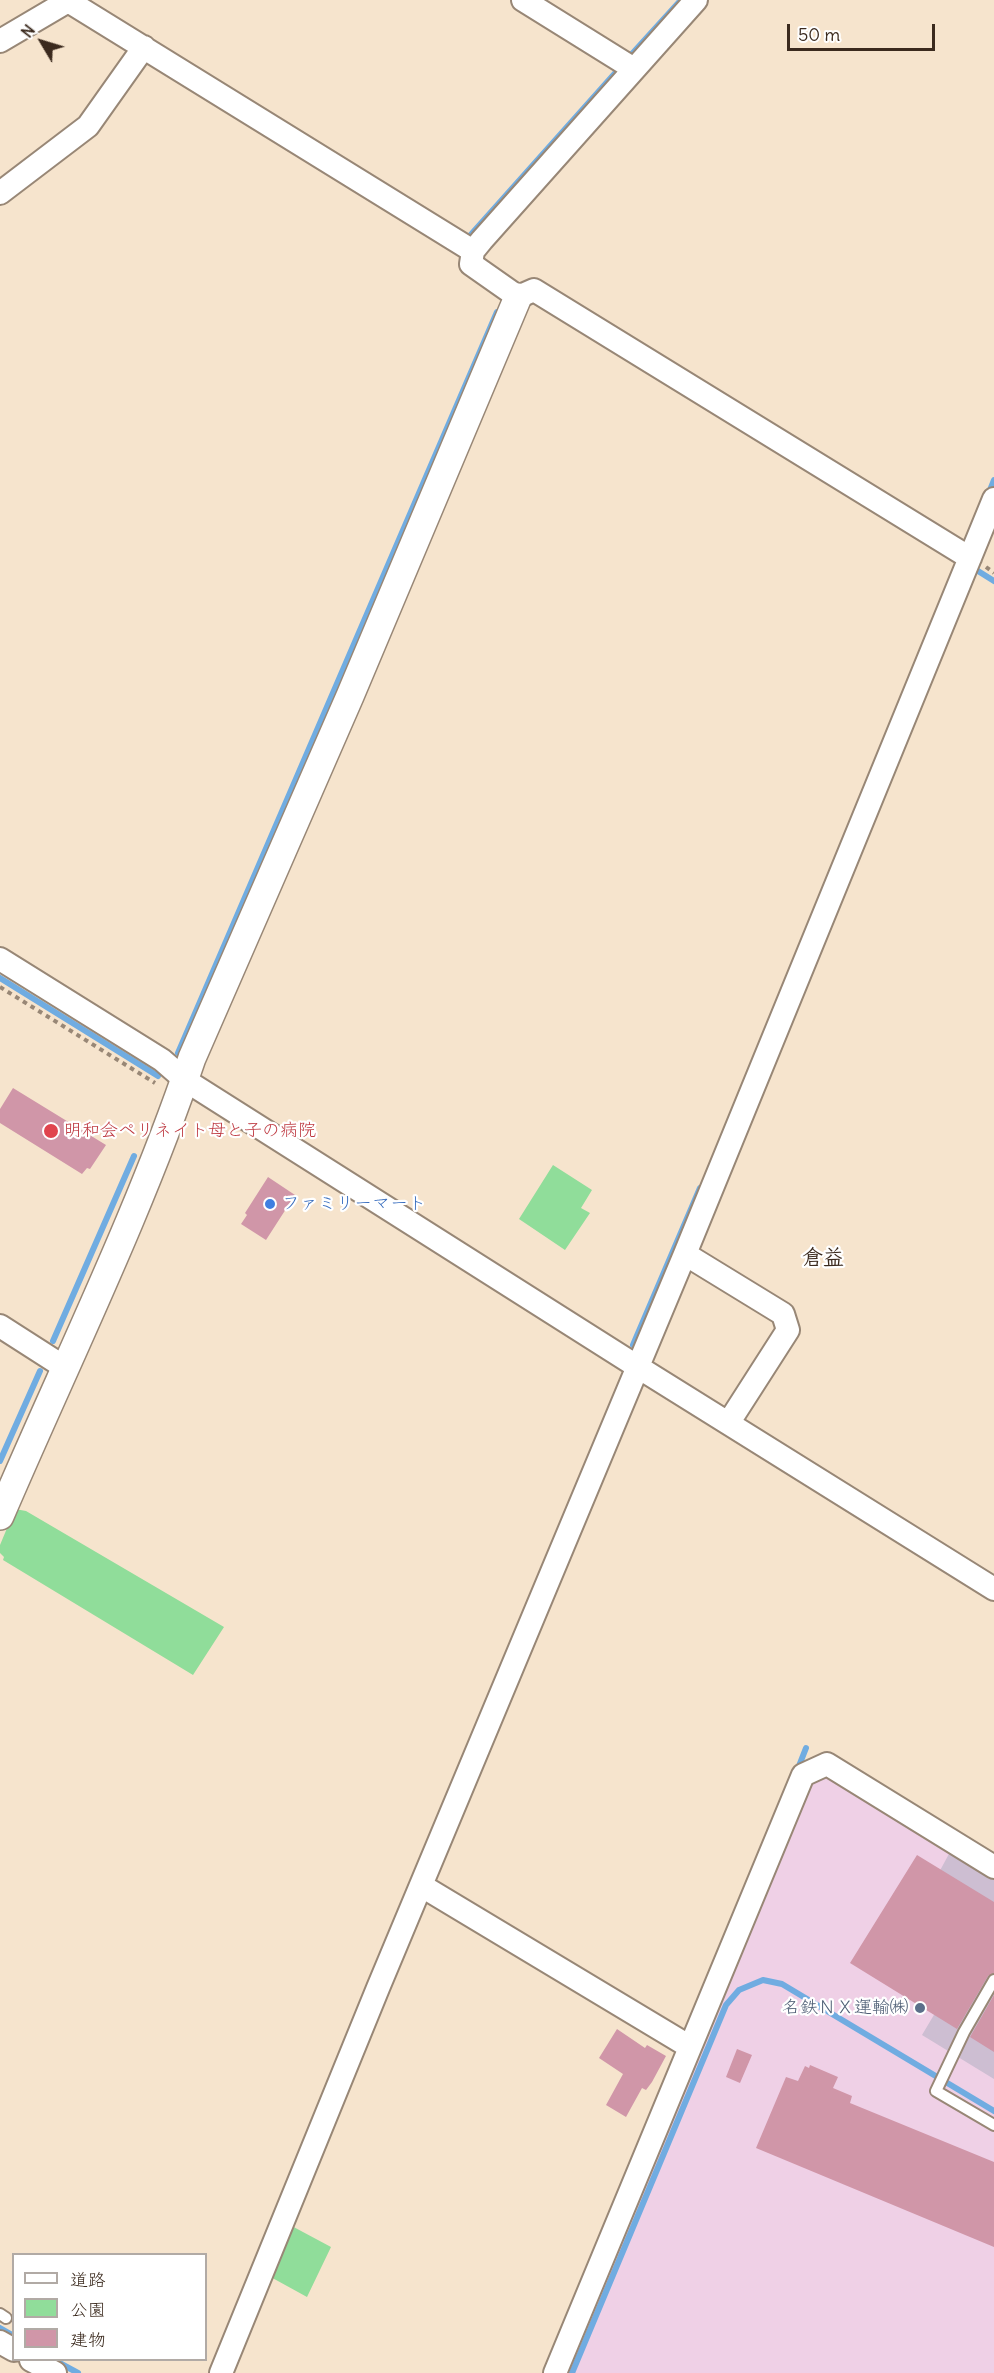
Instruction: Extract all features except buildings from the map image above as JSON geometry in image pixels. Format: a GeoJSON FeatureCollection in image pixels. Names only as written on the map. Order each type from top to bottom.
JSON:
{"type":"FeatureCollection","features":[{"type":"Feature","properties":{"kind":"street"},"geometry":{"type":"LineString","coordinates":[[0,41],[69,0],[473,251]]}},
{"type":"Feature","properties":{"kind":"street"},"geometry":{"type":"LineString","coordinates":[[523,0],[634,69]]}},
{"type":"Feature","properties":{"kind":"street"},"geometry":{"type":"LineString","coordinates":[[518,297],[471,264],[473,251],[696,0]]}},
{"type":"Feature","properties":{"kind":"street"},"geometry":{"type":"LineString","coordinates":[[0,193],[88,126],[144,47]]}},
{"type":"Feature","properties":{"kind":"street"},"geometry":{"type":"LineString","coordinates":[[0,1516],[143,1190],[192,1058],[350,696],[518,297],[534,290],[970,558]]}},
{"type":"Feature","properties":{"kind":"street"},"geometry":{"type":"LineString","coordinates":[[221,2373],[685,1254],[994,499]]}},
{"type":"Feature","properties":{"kind":"street"},"geometry":{"type":"LineString","coordinates":[[0,959],[162,1060],[185,1080],[636,1371],[729,1422],[994,1589]]}},
{"type":"Feature","properties":{"kind":"street"},"geometry":{"type":"LineString","coordinates":[[685,1254],[783,1314],[789,1330],[729,1422]]}},
{"type":"Feature","properties":{"kind":"street"},"geometry":{"type":"LineString","coordinates":[[0,1326],[64,1367]]}},
{"type":"Feature","properties":{"kind":"street"},"geometry":{"type":"LineString","coordinates":[[555,2373],[803,1775],[827,1764],[994,1867]]}},
{"type":"Feature","properties":{"kind":"street"},"geometry":{"type":"LineString","coordinates":[[422,1886],[690,2047]]}},
{"type":"Feature","properties":{"kind":"street"},"geometry":{"type":"LineString","coordinates":[[33,2361],[55,2373]]}},
{"type":"Feature","properties":{"kind":"lane"},"geometry":{"type":"LineString","coordinates":[[994,1980],[964,2032],[936,2091],[994,2125]]}},
{"type":"Feature","properties":{"kind":"path"},"geometry":{"type":"LineString","coordinates":[[0,987],[158,1085]]}},
{"type":"Feature","properties":{"kind":"shaded area"},"geometry":{"type":"Polygon","coordinates":[[[830,1775],[994,1875],[994,2373],[564,2373],[809,1783],[830,1775]]]}},
{"type":"Feature","properties":{"kind":"shaded area"},"geometry":{"type":"Polygon","coordinates":[[[950,1852],[994,1880],[994,2079],[922,2035],[966,1961],[909,1928],[950,1852]]]}},
{"type":"Feature","properties":{"kind":"green space"},"geometry":{"type":"Polygon","coordinates":[[[553,1165],[592,1190],[581,1208],[590,1213],[565,1250],[519,1219],[553,1165]]]}},
{"type":"Feature","properties":{"kind":"green space"},"geometry":{"type":"Polygon","coordinates":[[[15,1509],[26,1511],[224,1627],[193,1675],[3,1560],[0,1545],[15,1509]]]}},
{"type":"Feature","properties":{"kind":"green space"},"geometry":{"type":"Polygon","coordinates":[[[288,2224],[331,2247],[307,2297],[267,2275],[288,2224]]]}},
{"type":"Feature","properties":{"kind":"waterway"},"geometry":{"type":"LineString","coordinates":[[631,55],[681,0]]}},
{"type":"Feature","properties":{"kind":"waterway"},"geometry":{"type":"LineString","coordinates":[[467,239],[617,71]]}},
{"type":"Feature","properties":{"kind":"waterway"},"geometry":{"type":"LineString","coordinates":[[178,1053],[497,312]]}},
{"type":"Feature","properties":{"kind":"waterway"},"geometry":{"type":"LineString","coordinates":[[988,495],[994,480]]}},
{"type":"Feature","properties":{"kind":"waterway"},"geometry":{"type":"LineString","coordinates":[[978,571],[994,581]]}},
{"type":"Feature","properties":{"kind":"waterway"},"geometry":{"type":"LineString","coordinates":[[0,978],[158,1076]]}},
{"type":"Feature","properties":{"kind":"waterway"},"geometry":{"type":"LineString","coordinates":[[53,1341],[134,1156]]}},
{"type":"Feature","properties":{"kind":"waterway"},"geometry":{"type":"LineString","coordinates":[[633,1345],[700,1188]]}},
{"type":"Feature","properties":{"kind":"waterway"},"geometry":{"type":"LineString","coordinates":[[0,1461],[40,1371]]}},
{"type":"Feature","properties":{"kind":"waterway"},"geometry":{"type":"LineString","coordinates":[[797,1771],[806,1748]]}},
{"type":"Feature","properties":{"kind":"waterway"},"geometry":{"type":"LineString","coordinates":[[572,2373],[726,2005],[739,1990],[763,1980],[782,1984],[994,2111]]}},
{"type":"Feature","properties":{"kind":"waterway"},"geometry":{"type":"LineString","coordinates":[[0,2328],[12,2335]]}},
{"type":"Feature","properties":{"kind":"waterway"},"geometry":{"type":"LineString","coordinates":[[56,2361],[78,2373]]}},
{"type":"Feature","properties":{"kind":"place","name":"明和会ペリネイト母と子の病院"},"geometry":{"type":"Point","coordinates":[51,1131]}},
{"type":"Feature","properties":{"kind":"place","name":"ファミリーマート"},"geometry":{"type":"Point","coordinates":[270,1204]}},
{"type":"Feature","properties":{"kind":"place","name":"名鉄ＮＸ運輸㈱"},"geometry":{"type":"Point","coordinates":[920,2008]}},
{"type":"Feature","properties":{"kind":"district","name":"倉益"},"geometry":{"type":"Point","coordinates":[823,1258]}}]}
